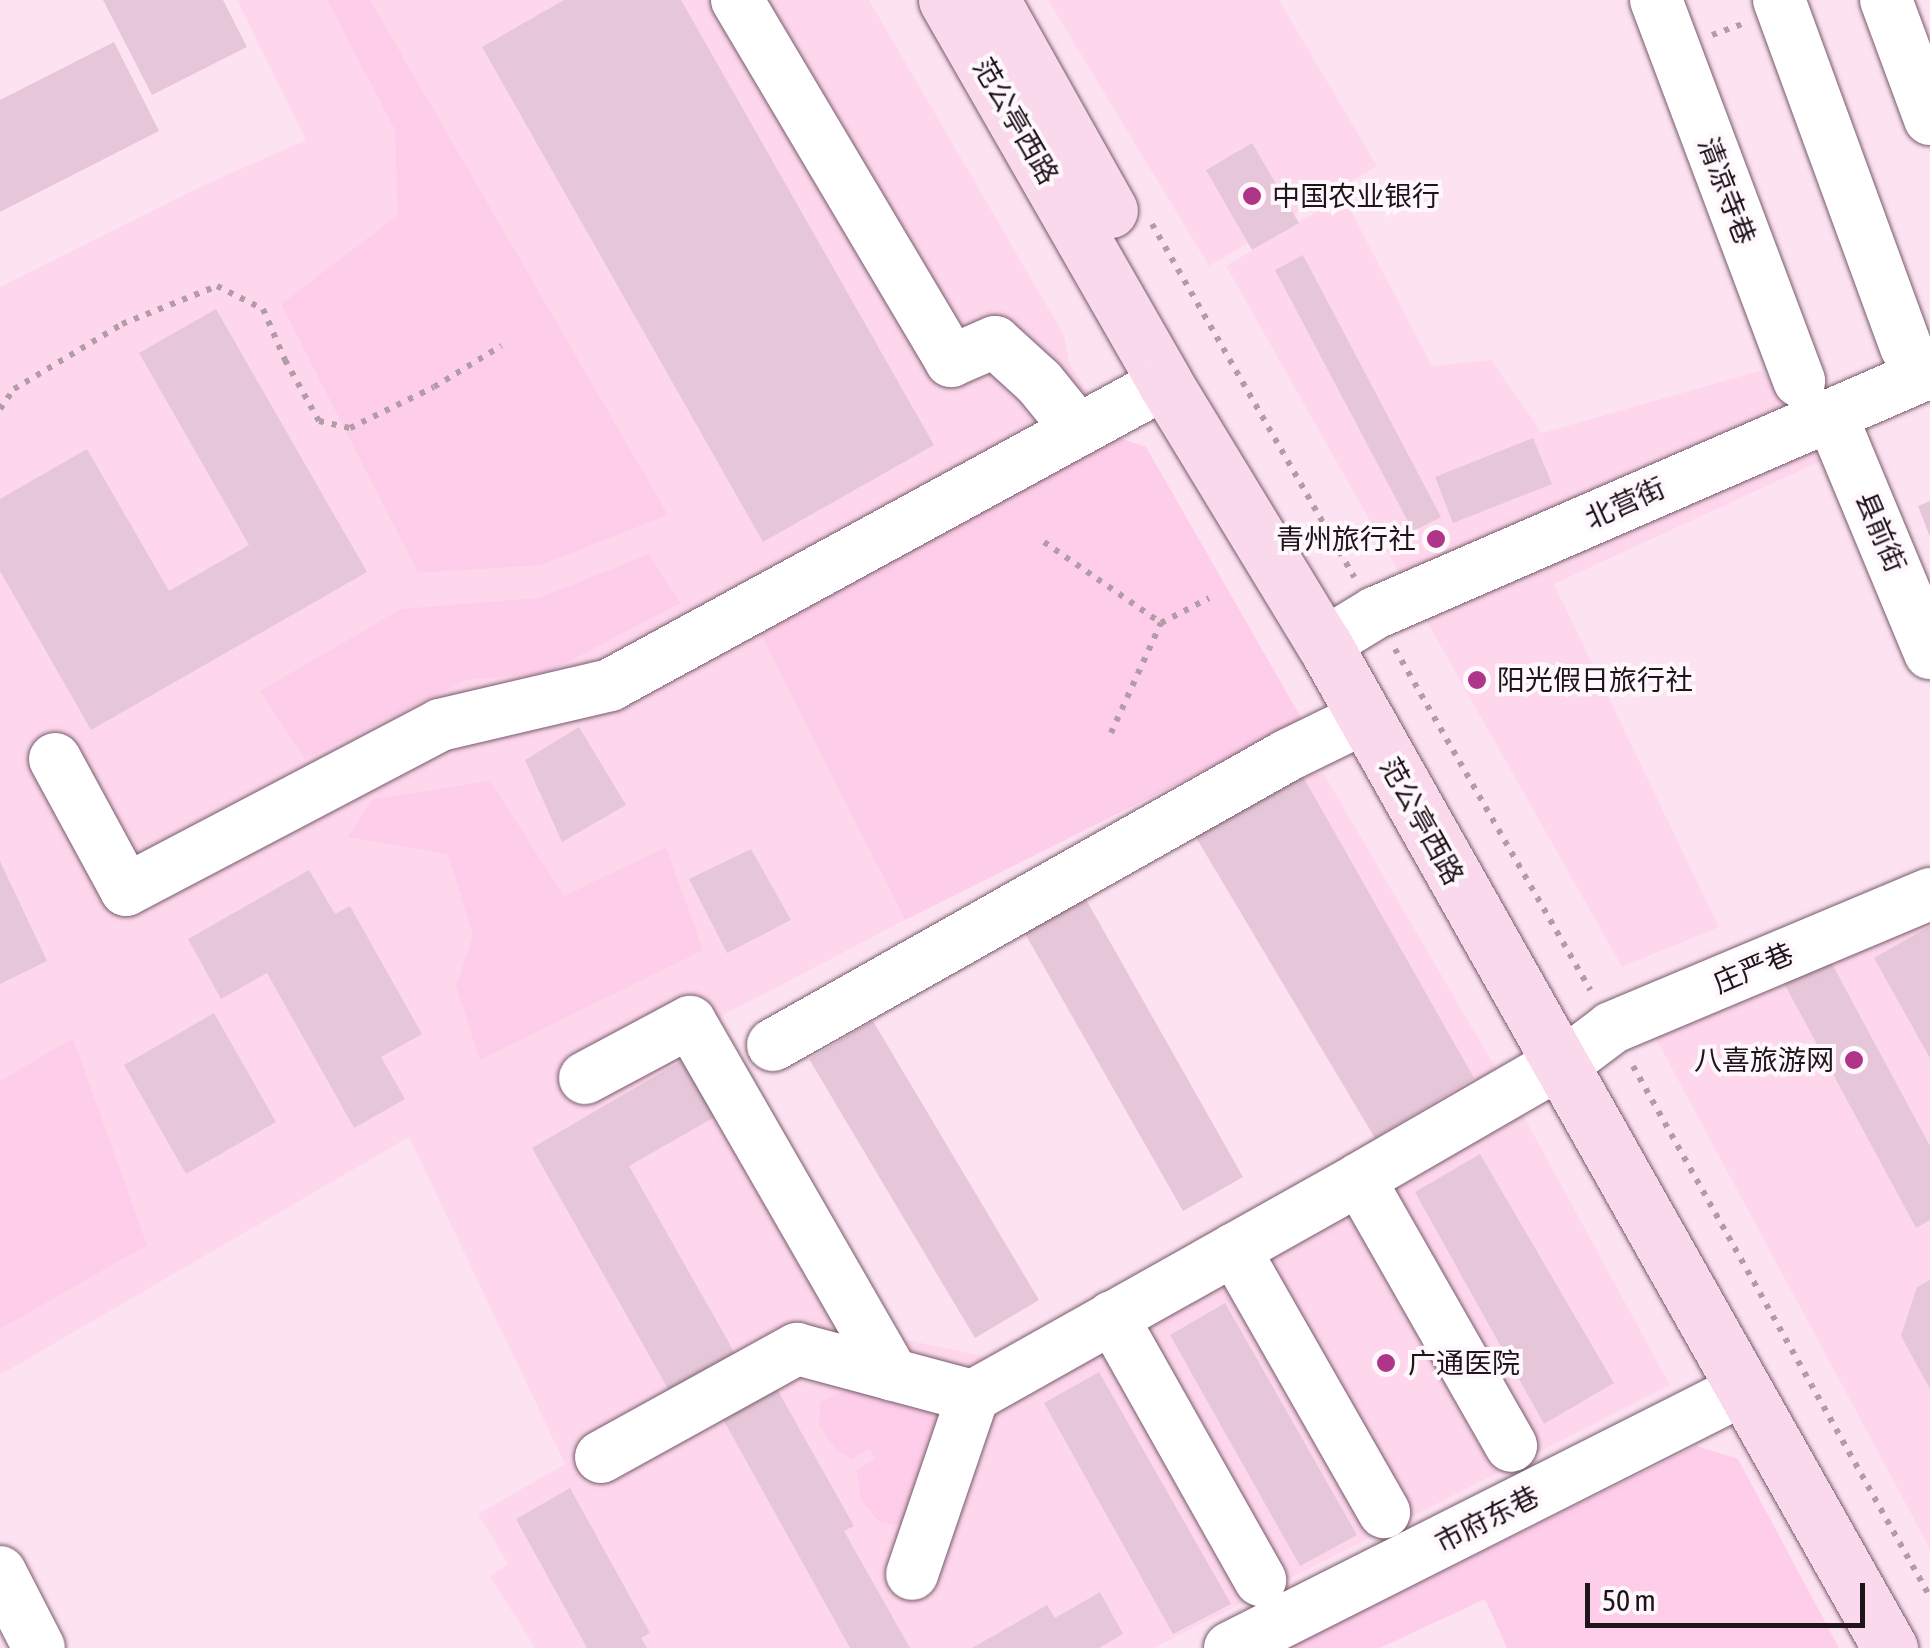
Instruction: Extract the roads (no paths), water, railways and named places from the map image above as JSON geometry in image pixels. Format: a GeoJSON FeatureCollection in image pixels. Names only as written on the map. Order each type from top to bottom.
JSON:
{"type":"FeatureCollection","features":[{"type":"Feature","properties":{"kind":"main road","name":"范公亭西路"},"geometry":{"type":"LineString","coordinates":[[946,0],[1166,383],[1348,630],[1364,718],[1584,1047],[1744,1389],[1890,1648]]}},
{"type":"Feature","properties":{"kind":"main road","name":"范公亭西路"},"geometry":{"type":"LineString","coordinates":[[992,0],[1584,1047],[1915,1648]]}},
{"type":"Feature","properties":{"kind":"street"},"geometry":{"type":"LineString","coordinates":[[737,0],[951,361],[995,342],[1039,382],[1078,430]]}},
{"type":"Feature","properties":{"kind":"street","name":"清凉寺巷"},"geometry":{"type":"LineString","coordinates":[[1656,0],[1812,398]]}},
{"type":"Feature","properties":{"kind":"street"},"geometry":{"type":"LineString","coordinates":[[1886,0],[1930,119]]}},
{"type":"Feature","properties":{"kind":"street"},"geometry":{"type":"LineString","coordinates":[[1769,9],[1918,360]]}},
{"type":"Feature","properties":{"kind":"street","name":"北营街"},"geometry":{"type":"LineString","coordinates":[[1348,630],[1812,398],[1918,360]]}},
{"type":"Feature","properties":{"kind":"street"},"geometry":{"type":"LineString","coordinates":[[55,759],[126,890],[440,725],[610,685],[1166,383]]}},
{"type":"Feature","properties":{"kind":"street","name":"县前街"},"geometry":{"type":"LineString","coordinates":[[1812,398],[1836,428],[1926,630]]}},
{"type":"Feature","properties":{"kind":"street"},"geometry":{"type":"LineString","coordinates":[[772,1045],[1288,755],[1364,718]]}},
{"type":"Feature","properties":{"kind":"street","name":"庄严巷"},"geometry":{"type":"LineString","coordinates":[[974,1396],[1359,1180],[1584,1047],[1930,894]]}},
{"type":"Feature","properties":{"kind":"street"},"geometry":{"type":"LineString","coordinates":[[585,1078],[690,1022],[893,1374]]}},
{"type":"Feature","properties":{"kind":"street"},"geometry":{"type":"LineString","coordinates":[[1359,1180],[1510,1446]]}},
{"type":"Feature","properties":{"kind":"street"},"geometry":{"type":"LineString","coordinates":[[1234,1249],[1384,1512]]}},
{"type":"Feature","properties":{"kind":"street"},"geometry":{"type":"LineString","coordinates":[[1112,1317],[1260,1580]]}},
{"type":"Feature","properties":{"kind":"street"},"geometry":{"type":"LineString","coordinates":[[601,1457],[797,1349],[974,1396],[912,1574]]}},
{"type":"Feature","properties":{"kind":"street","name":"市府东巷"},"geometry":{"type":"LineString","coordinates":[[1230,1648],[1744,1389]]}},
{"type":"Feature","properties":{"kind":"street"},"geometry":{"type":"LineString","coordinates":[[0,1572],[39,1648]]}},
{"type":"Feature","properties":{"kind":"place","name":"中国农业银行"},"geometry":{"type":"Point","coordinates":[1252,196]}},
{"type":"Feature","properties":{"kind":"place","name":"青州旅行社"},"geometry":{"type":"Point","coordinates":[1436,539]}},
{"type":"Feature","properties":{"kind":"place","name":"阳光假日旅行社"},"geometry":{"type":"Point","coordinates":[1477,680]}},
{"type":"Feature","properties":{"kind":"place","name":"八喜旅游网"},"geometry":{"type":"Point","coordinates":[1854,1060]}},
{"type":"Feature","properties":{"kind":"place","name":"广通医院"},"geometry":{"type":"Point","coordinates":[1386,1363]}}]}
